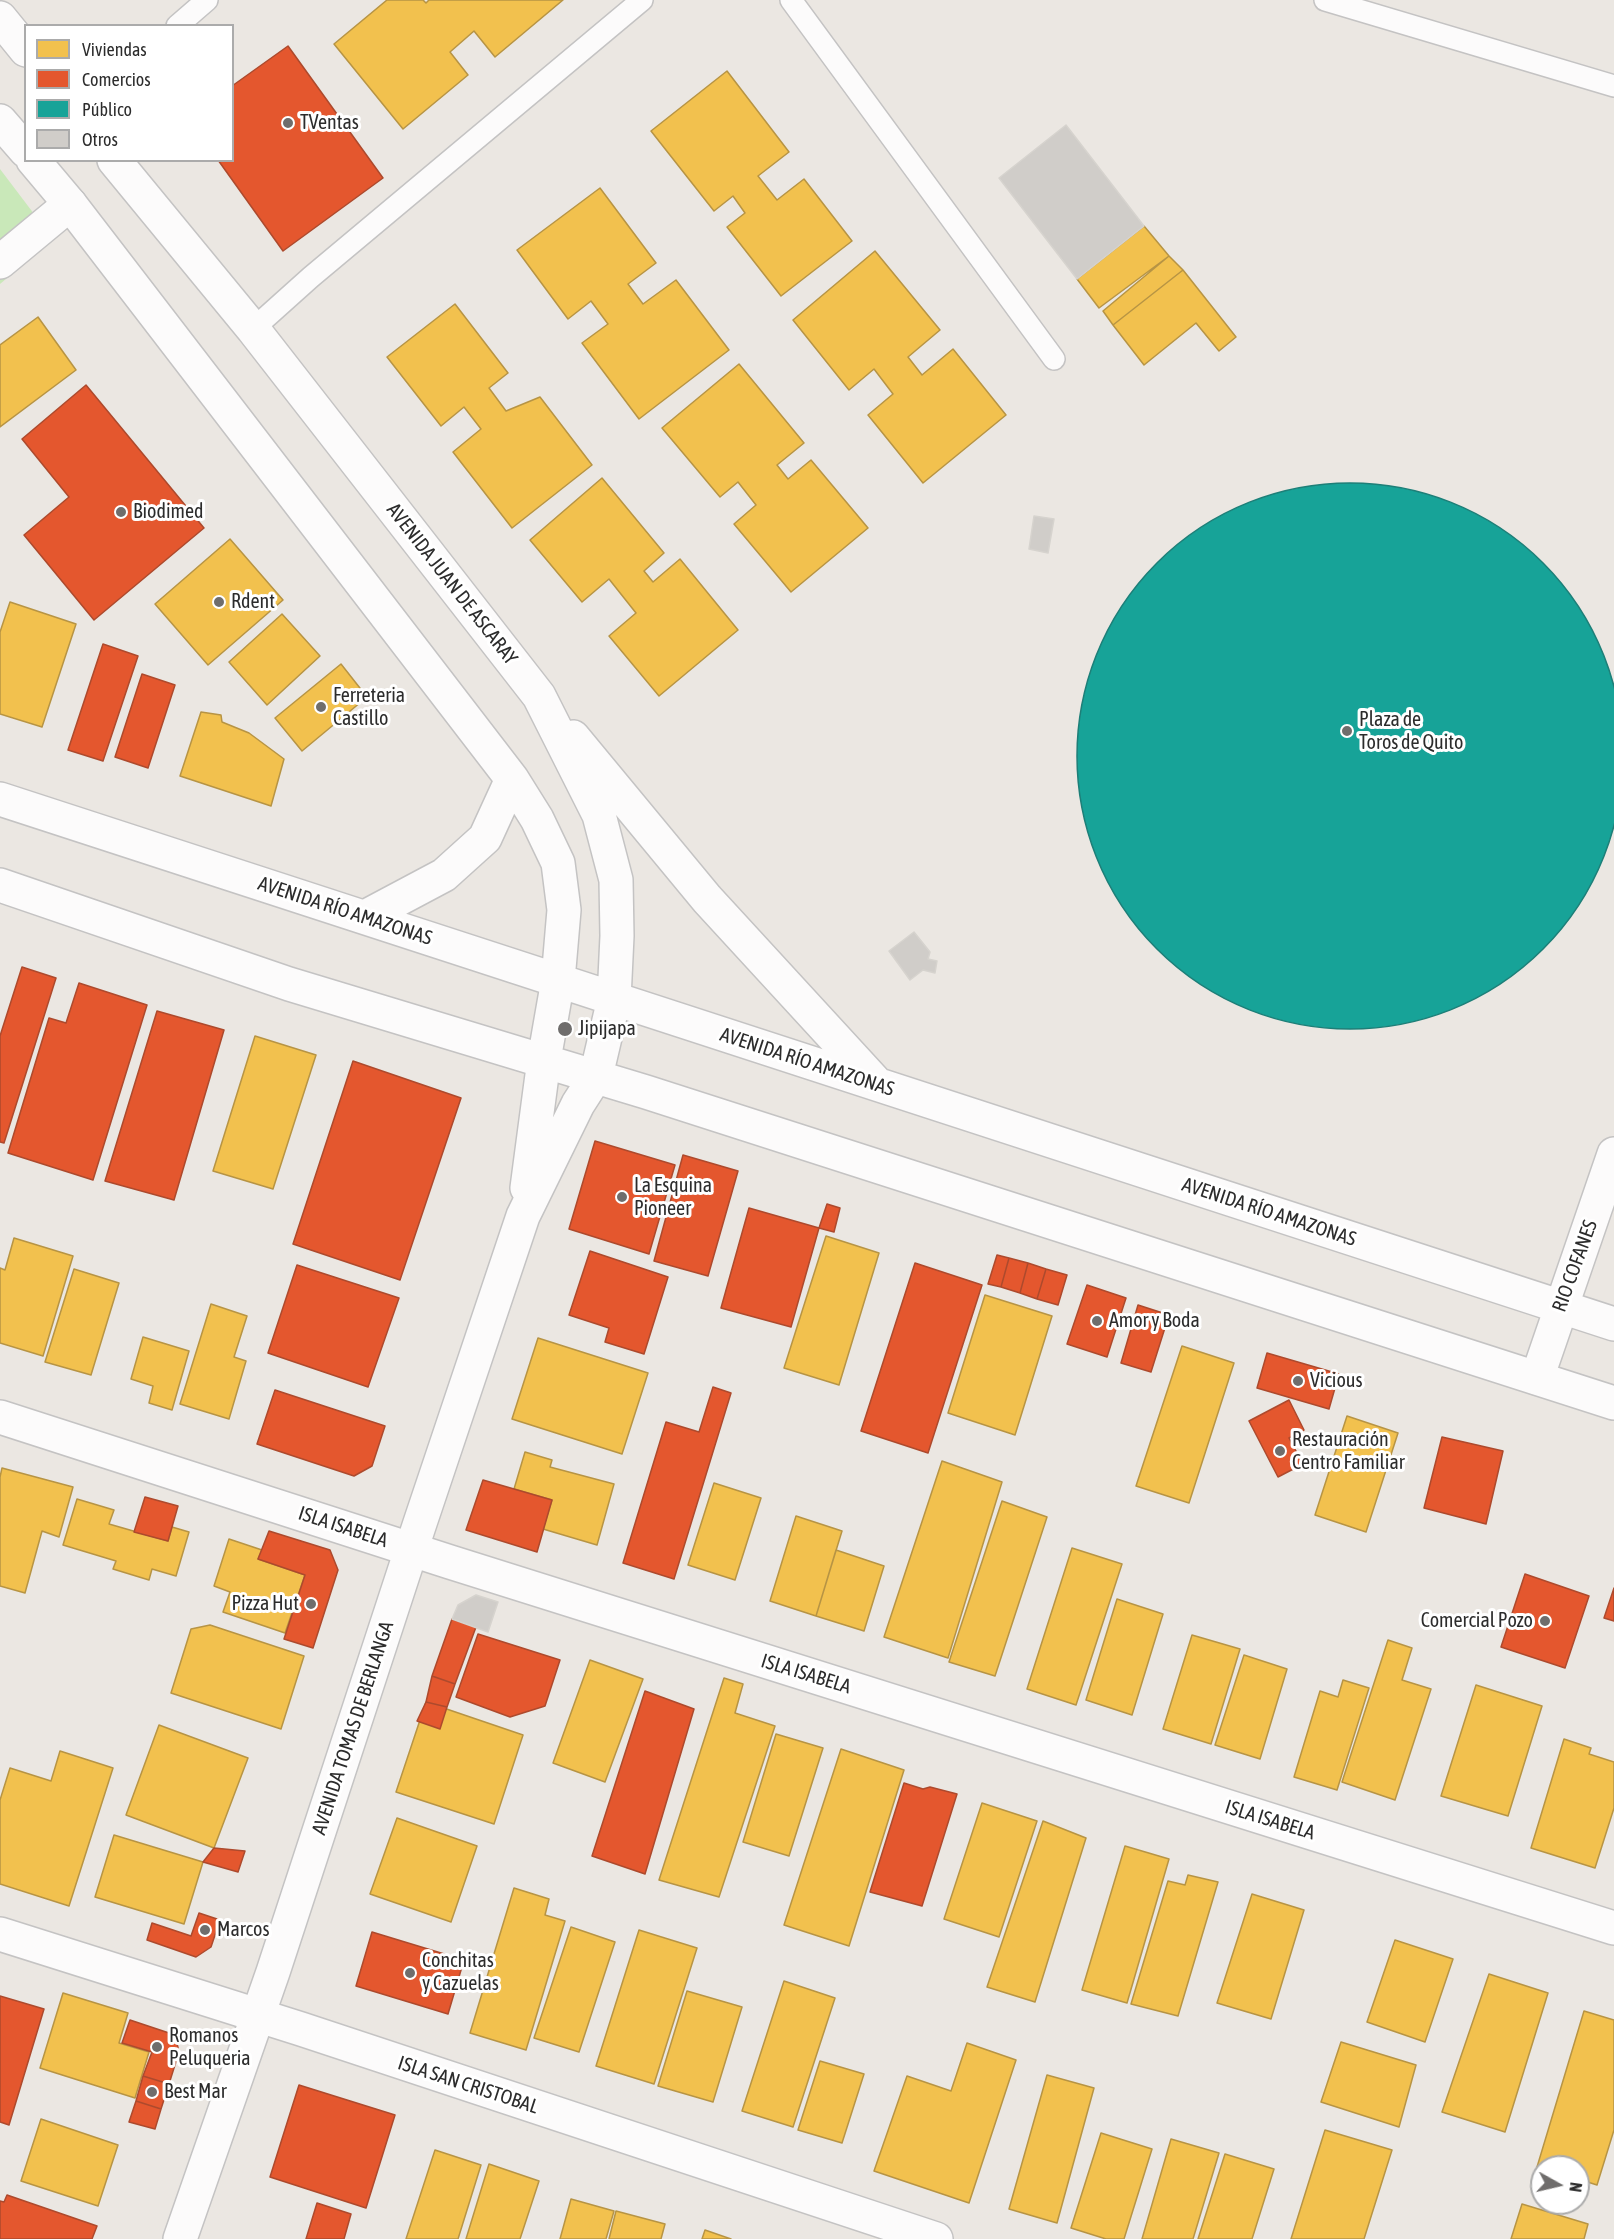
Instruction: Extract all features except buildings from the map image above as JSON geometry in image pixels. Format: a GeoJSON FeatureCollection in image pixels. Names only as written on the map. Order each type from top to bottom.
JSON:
{"type":"FeatureCollection","features":[{"type":"Feature","properties":{"kind":"main road"},"geometry":{"type":"LineString","coordinates":[[0,18],[24,48]]}},
{"type":"Feature","properties":{"kind":"main road"},"geometry":{"type":"LineString","coordinates":[[0,121],[24,149]]}},
{"type":"Feature","properties":{"kind":"main road"},"geometry":{"type":"LineString","coordinates":[[35,162],[70,204],[512,778],[537,819],[558,863],[564,910],[558,981],[544,1060]]}},
{"type":"Feature","properties":{"kind":"main road","name":"AVENIDA JUAN DE ASCARAY"},"geometry":{"type":"LineString","coordinates":[[116,162],[253,329],[539,696],[598,814],[616,880],[617,936],[614,999],[596,1076]]}},
{"type":"Feature","properties":{"kind":"main road"},"geometry":{"type":"LineString","coordinates":[[0,262],[70,204]]}},
{"type":"Feature","properties":{"kind":"main road"},"geometry":{"type":"LineString","coordinates":[[539,696],[707,899],[879,1085]]}},
{"type":"Feature","properties":{"kind":"main road"},"geometry":{"type":"LineString","coordinates":[[366,917],[444,875],[485,838],[512,778]]}},
{"type":"Feature","properties":{"kind":"main road","name":"AVENIDA RÍO AMAZONAS"},"geometry":{"type":"LineString","coordinates":[[0,798],[1614,1324]]}},
{"type":"Feature","properties":{"kind":"main road"},"geometry":{"type":"LineString","coordinates":[[0,885],[289,984],[596,1076],[1614,1402]]}},
{"type":"Feature","properties":{"kind":"main road","name":"AVENIDA TOMAS DE BERLANGA"},"geometry":{"type":"LineString","coordinates":[[523,1216],[544,1060]]}},
{"type":"Feature","properties":{"kind":"main road","name":"AVENIDA TOMAS DE BERLANGA"},"geometry":{"type":"LineString","coordinates":[[180,2239],[273,1972],[523,1216],[578,1104],[596,1076]]}},
{"type":"Feature","properties":{"kind":"main road","name":"RIO COFANES"},"geometry":{"type":"LineString","coordinates":[[1537,1378],[1614,1154]]}},
{"type":"Feature","properties":{"kind":"main road","name":"ISLA ISABELA"},"geometry":{"type":"LineString","coordinates":[[0,1417],[1614,1928]]}},
{"type":"Feature","properties":{"kind":"main road","name":"ISLA SAN CRISTOBAL"},"geometry":{"type":"LineString","coordinates":[[0,1934],[936,2239]]}},
{"type":"Feature","properties":{"kind":"lane"},"geometry":{"type":"LineString","coordinates":[[179,24],[207,0]]}},
{"type":"Feature","properties":{"kind":"lane"},"geometry":{"type":"LineString","coordinates":[[253,329],[642,0]]}},
{"type":"Feature","properties":{"kind":"lane"},"geometry":{"type":"LineString","coordinates":[[791,0],[1054,359]]}},
{"type":"Feature","properties":{"kind":"lane"},"geometry":{"type":"LineString","coordinates":[[1325,0],[1614,86]]}},
{"type":"Feature","properties":{"kind":"green space"},"geometry":{"type":"Polygon","coordinates":[[[0,169],[53,239],[0,284],[0,169]]]}},
{"type":"Feature","properties":{"kind":"sand"},"geometry":{"type":"Polygon","coordinates":[[[1306,647],[1332,647],[1369,656],[1391,668],[1411,684],[1427,704],[1439,726],[1446,751],[1448,776],[1446,801],[1439,826],[1427,848],[1411,868],[1391,884],[1369,896],[1332,905],[1306,905],[1269,896],[1247,884],[1227,868],[1211,848],[1199,826],[1190,789],[1190,763],[1199,726],[1211,704],[1227,684],[1247,668],[1269,656],[1306,647]]]}},
{"type":"Feature","properties":{"kind":"place","name":"TVentas"},"geometry":{"type":"Point","coordinates":[288,123]}},
{"type":"Feature","properties":{"kind":"place","name":"Biodimed"},"geometry":{"type":"Point","coordinates":[121,512]}},
{"type":"Feature","properties":{"kind":"place","name":"Rdent"},"geometry":{"type":"Point","coordinates":[219,602]}},
{"type":"Feature","properties":{"kind":"place","name":"Ferreteria Castillo"},"geometry":{"type":"Point","coordinates":[321,707]}},
{"type":"Feature","properties":{"kind":"place","name":"Plaza de Toros de Quito"},"geometry":{"type":"Point","coordinates":[1347,731]}},
{"type":"Feature","properties":{"kind":"place","name":"Jipijapa"},"geometry":{"type":"Point","coordinates":[565,1029]}},
{"type":"Feature","properties":{"kind":"place","name":"La Esquina Pioneer"},"geometry":{"type":"Point","coordinates":[622,1197]}},
{"type":"Feature","properties":{"kind":"place","name":"Amor y Boda"},"geometry":{"type":"Point","coordinates":[1097,1321]}},
{"type":"Feature","properties":{"kind":"place","name":"Vicious"},"geometry":{"type":"Point","coordinates":[1298,1381]}},
{"type":"Feature","properties":{"kind":"place","name":"Restauración Centro Familiar"},"geometry":{"type":"Point","coordinates":[1280,1451]}},
{"type":"Feature","properties":{"kind":"place","name":"Pizza Hut"},"geometry":{"type":"Point","coordinates":[311,1604]}},
{"type":"Feature","properties":{"kind":"place","name":"Comercial Pozo"},"geometry":{"type":"Point","coordinates":[1545,1621]}},
{"type":"Feature","properties":{"kind":"place","name":"Marcos"},"geometry":{"type":"Point","coordinates":[205,1930]}},
{"type":"Feature","properties":{"kind":"place","name":"Conchitas y Cazuelas"},"geometry":{"type":"Point","coordinates":[410,1973]}},
{"type":"Feature","properties":{"kind":"place","name":"Romanos Peluqueria"},"geometry":{"type":"Point","coordinates":[157,2047]}},
{"type":"Feature","properties":{"kind":"place","name":"Best Mar"},"geometry":{"type":"Point","coordinates":[152,2092]}}]}
